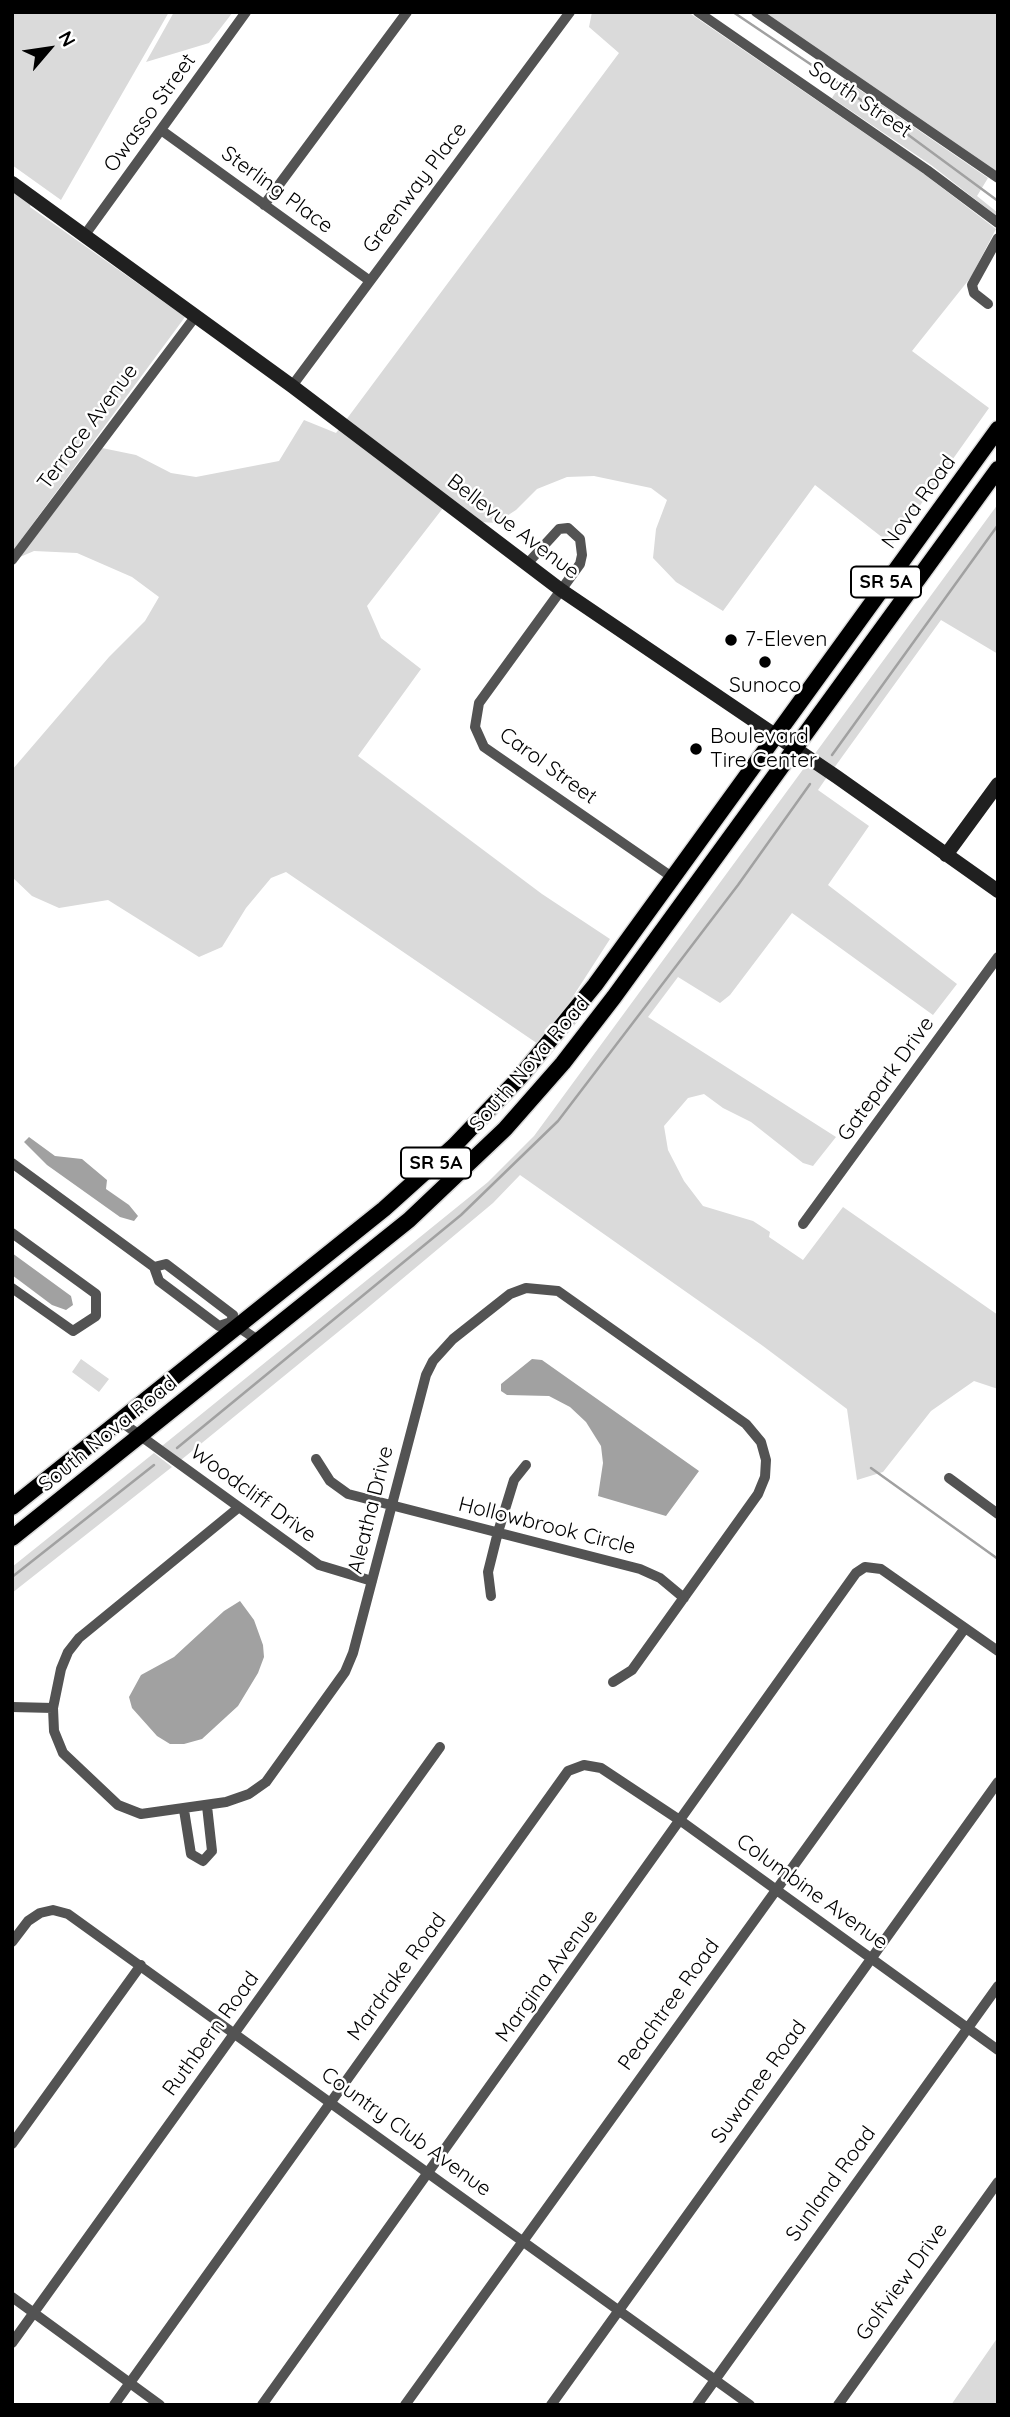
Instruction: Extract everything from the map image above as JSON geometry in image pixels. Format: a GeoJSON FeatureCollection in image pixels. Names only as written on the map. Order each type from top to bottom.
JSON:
{"type":"FeatureCollection","features":[{"type":"Feature","properties":{"kind":"main road","name":"Nova Road"},"geometry":{"type":"LineString","coordinates":[[775,735],[998,429]]}},
{"type":"Feature","properties":{"kind":"main road","name":"SR 5A"},"geometry":{"type":"LineString","coordinates":[[794,749],[998,469]]}},
{"type":"Feature","properties":{"kind":"main road","name":"South Nova Road"},"geometry":{"type":"LineString","coordinates":[[12,1507],[120,1421],[234,1324],[384,1209],[454,1146],[520,1077],[562,1027],[775,735]]}},
{"type":"Feature","properties":{"kind":"main road","name":"South Nova Road"},"geometry":{"type":"LineString","coordinates":[[12,1538],[409,1220],[471,1163],[535,1096],[589,1031],[794,749]]}},
{"type":"Feature","properties":{"kind":"street","name":"Owasso Street"},"geometry":{"type":"LineString","coordinates":[[84,236],[246,12]]}},
{"type":"Feature","properties":{"kind":"street"},"geometry":{"type":"LineString","coordinates":[[264,205],[407,12]]}},
{"type":"Feature","properties":{"kind":"street","name":"Greenway Place"},"geometry":{"type":"LineString","coordinates":[[292,386],[570,12]]}},
{"type":"Feature","properties":{"kind":"street","name":"South Street"},"geometry":{"type":"LineString","coordinates":[[698,12],[927,170],[998,223]]}},
{"type":"Feature","properties":{"kind":"street"},"geometry":{"type":"LineString","coordinates":[[756,12],[998,178]]}},
{"type":"Feature","properties":{"kind":"street","name":"Sterling Place"},"geometry":{"type":"LineString","coordinates":[[161,130],[370,281]]}},
{"type":"Feature","properties":{"kind":"street","name":"Bellevue Avenue"},"geometry":{"type":"LineString","coordinates":[[12,183],[292,386],[561,590],[998,891]]}},
{"type":"Feature","properties":{"kind":"street"},"geometry":{"type":"LineString","coordinates":[[988,304],[974,293],[972,285],[998,238]]}},
{"type":"Feature","properties":{"kind":"street","name":"Terrace Avenue"},"geometry":{"type":"LineString","coordinates":[[12,560],[195,317]]}},
{"type":"Feature","properties":{"kind":"street","name":"Carol Street"},"geometry":{"type":"LineString","coordinates":[[527,564],[559,529],[568,528],[576,534],[582,547],[582,555],[561,590],[479,703],[475,727],[484,747],[672,877]]}},
{"type":"Feature","properties":{"kind":"street"},"geometry":{"type":"LineString","coordinates":[[946,855],[998,784]]}},
{"type":"Feature","properties":{"kind":"street","name":"Gatepark Drive"},"geometry":{"type":"LineString","coordinates":[[803,1224],[998,957]]}},
{"type":"Feature","properties":{"kind":"street"},"geometry":{"type":"LineString","coordinates":[[454,1146],[471,1163]]}},
{"type":"Feature","properties":{"kind":"street"},"geometry":{"type":"LineString","coordinates":[[12,1163],[154,1267],[159,1281],[219,1326],[234,1324],[259,1341]]}},
{"type":"Feature","properties":{"kind":"street"},"geometry":{"type":"LineString","coordinates":[[12,1233],[96,1294],[96,1316],[73,1331],[12,1288]]}},
{"type":"Feature","properties":{"kind":"street"},"geometry":{"type":"LineString","coordinates":[[154,1267],[166,1264],[233,1315],[234,1324]]}},
{"type":"Feature","properties":{"kind":"street","name":"Aleatha Drive"},"geometry":{"type":"LineString","coordinates":[[238,1508],[73,1644],[61,1670],[53,1708],[54,1731],[63,1753],[118,1805],[141,1814],[207,1806],[238,1799],[258,1789],[303,1733],[345,1672],[359,1634],[426,1375],[438,1354],[510,1294],[526,1288],[551,1289],[567,1296],[739,1418],[761,1442],[766,1469],[758,1494],[632,1671],[613,1682]]}},
{"type":"Feature","properties":{"kind":"street","name":"Woodcliff Drive"},"geometry":{"type":"LineString","coordinates":[[120,1421],[320,1565],[372,1581]]}},
{"type":"Feature","properties":{"kind":"street","name":"Hollowbrook Circle"},"geometry":{"type":"LineString","coordinates":[[316,1459],[337,1488],[392,1506],[651,1573],[684,1598]]}},
{"type":"Feature","properties":{"kind":"street"},"geometry":{"type":"LineString","coordinates":[[491,1596],[488,1573],[498,1532],[514,1480],[526,1465]]}},
{"type":"Feature","properties":{"kind":"street"},"geometry":{"type":"LineString","coordinates":[[949,1478],[998,1514]]}},
{"type":"Feature","properties":{"kind":"street","name":"Margina Avenue"},"geometry":{"type":"LineString","coordinates":[[262,2405],[861,1569],[881,1569],[965,1628]]}},
{"type":"Feature","properties":{"kind":"street"},"geometry":{"type":"LineString","coordinates":[[965,1628],[998,1651]]}},
{"type":"Feature","properties":{"kind":"street","name":"Peachtree Road"},"geometry":{"type":"LineString","coordinates":[[405,2405],[965,1628]]}},
{"type":"Feature","properties":{"kind":"street"},"geometry":{"type":"LineString","coordinates":[[12,1707],[53,1708]]}},
{"type":"Feature","properties":{"kind":"street","name":"Ruthbern Road"},"geometry":{"type":"LineString","coordinates":[[12,2343],[440,1747]]}},
{"type":"Feature","properties":{"kind":"street","name":"Mardrake Road"},"geometry":{"type":"LineString","coordinates":[[114,2405],[568,1771],[584,1765],[601,1768]]}},
{"type":"Feature","properties":{"kind":"street","name":"Columbine Avenue"},"geometry":{"type":"LineString","coordinates":[[601,1768],[681,1821],[998,2050]]}},
{"type":"Feature","properties":{"kind":"street","name":"Suwanee Road"},"geometry":{"type":"LineString","coordinates":[[551,2405],[998,1782]]}},
{"type":"Feature","properties":{"kind":"street"},"geometry":{"type":"LineString","coordinates":[[184,1810],[191,1854],[203,1861],[212,1851],[207,1806]]}},
{"type":"Feature","properties":{"kind":"street","name":"Country Club Avenue"},"geometry":{"type":"LineString","coordinates":[[12,1942],[33,1916],[53,1910],[68,1914],[236,2032],[750,2405]]}},
{"type":"Feature","properties":{"kind":"street"},"geometry":{"type":"LineString","coordinates":[[12,2144],[141,1965]]}},
{"type":"Feature","properties":{"kind":"street","name":"Sunland Road"},"geometry":{"type":"LineString","coordinates":[[697,2405],[998,1986]]}},
{"type":"Feature","properties":{"kind":"street","name":"Golfview Drive"},"geometry":{"type":"LineString","coordinates":[[838,2405],[998,2182]]}},
{"type":"Feature","properties":{"kind":"street"},"geometry":{"type":"LineString","coordinates":[[12,2297],[160,2405]]}},
{"type":"Feature","properties":{"kind":"shaded area"},"geometry":{"type":"Polygon","coordinates":[[[12,12],[169,12],[61,200],[12,165],[12,12]]]}},
{"type":"Feature","properties":{"kind":"shaded area"},"geometry":{"type":"Polygon","coordinates":[[[174,12],[233,12],[209,43],[146,62],[174,12]]]}},
{"type":"Feature","properties":{"kind":"shaded area"},"geometry":{"type":"Polygon","coordinates":[[[592,12],[688,12],[924,174],[996,229],[971,277],[912,351],[989,408],[892,545],[815,485],[723,611],[676,582],[653,558],[656,529],[667,500],[651,488],[594,476],[567,477],[537,489],[516,510],[496,523],[481,522],[346,420],[619,53],[589,27],[592,12]]]}},
{"type":"Feature","properties":{"kind":"shaded area"},"geometry":{"type":"Polygon","coordinates":[[[756,12],[998,12],[998,178],[756,12]]]}},
{"type":"Feature","properties":{"kind":"shaded area"},"geometry":{"type":"Polygon","coordinates":[[[844,79],[988,178],[977,196],[998,213],[998,217],[931,165],[832,98],[844,79]]]}},
{"type":"Feature","properties":{"kind":"shaded area"},"geometry":{"type":"Polygon","coordinates":[[[12,190],[31,204],[30,207],[185,317],[12,552],[12,190]]]}},
{"type":"Feature","properties":{"kind":"shaded area"},"geometry":{"type":"Polygon","coordinates":[[[304,420],[336,433],[339,429],[443,508],[367,606],[381,638],[421,669],[358,756],[542,894],[610,939],[541,1046],[286,872],[271,878],[246,908],[222,947],[199,957],[108,900],[59,908],[32,896],[12,877],[12,770],[109,657],[145,621],[159,597],[132,577],[77,553],[34,551],[20,557],[102,448],[136,455],[171,473],[196,477],[279,461],[304,420]]]}},
{"type":"Feature","properties":{"kind":"shaded area"},"geometry":{"type":"Polygon","coordinates":[[[998,504],[998,654],[941,620],[834,768],[814,755],[998,504]]]}},
{"type":"Feature","properties":{"kind":"shaded area"},"geometry":{"type":"Polygon","coordinates":[[[807,764],[827,777],[818,790],[869,826],[828,885],[957,984],[933,1015],[792,913],[730,995],[720,1003],[678,977],[648,1017],[836,1137],[813,1166],[803,1163],[751,1122],[723,1108],[704,1094],[688,1098],[664,1126],[668,1150],[684,1181],[703,1206],[753,1221],[770,1232],[769,1237],[803,1260],[843,1207],[998,1315],[998,1389],[974,1381],[931,1411],[883,1472],[857,1480],[847,1409],[763,1346],[520,1175],[493,1203],[181,1460],[162,1446],[488,1182],[534,1136],[807,764]]]}},
{"type":"Feature","properties":{"kind":"shaded area"},"geometry":{"type":"Polygon","coordinates":[[[29,1137],[55,1156],[82,1159],[107,1180],[106,1189],[129,1205],[138,1216],[134,1221],[120,1217],[47,1165],[24,1142],[29,1137]]]}},
{"type":"Feature","properties":{"kind":"shaded area"},"geometry":{"type":"Polygon","coordinates":[[[12,1253],[71,1296],[73,1305],[66,1310],[52,1305],[12,1275],[12,1253]]]}},
{"type":"Feature","properties":{"kind":"shaded area"},"geometry":{"type":"Polygon","coordinates":[[[81,1359],[109,1379],[99,1392],[72,1372],[81,1359]]]}},
{"type":"Feature","properties":{"kind":"shaded area"},"geometry":{"type":"Polygon","coordinates":[[[532,1359],[542,1360],[699,1471],[666,1516],[598,1496],[603,1463],[601,1446],[586,1422],[570,1407],[549,1396],[507,1395],[501,1391],[501,1384],[532,1359]]]}},
{"type":"Feature","properties":{"kind":"shaded area"},"geometry":{"type":"Polygon","coordinates":[[[154,1453],[172,1467],[12,1593],[12,1567],[154,1453]]]}},
{"type":"Feature","properties":{"kind":"shaded area"},"geometry":{"type":"Polygon","coordinates":[[[240,1601],[254,1620],[263,1645],[264,1657],[258,1673],[238,1706],[202,1739],[184,1744],[170,1744],[157,1736],[132,1708],[129,1697],[141,1675],[174,1657],[224,1611],[240,1601]]]}},
{"type":"Feature","properties":{"kind":"shaded area"},"geometry":{"type":"Polygon","coordinates":[[[998,2337],[998,2405],[951,2405],[998,2337]]]}},
{"type":"Feature","properties":{"kind":"waterway"},"geometry":{"type":"LineString","coordinates":[[733,12],[831,78],[998,201]]}},
{"type":"Feature","properties":{"kind":"waterway"},"geometry":{"type":"LineString","coordinates":[[832,755],[998,525]]}},
{"type":"Feature","properties":{"kind":"waterway"},"geometry":{"type":"LineString","coordinates":[[177,1448],[461,1215],[558,1121],[738,885],[810,784]]}},
{"type":"Feature","properties":{"kind":"waterway"},"geometry":{"type":"LineString","coordinates":[[12,1577],[154,1465]]}},
{"type":"Feature","properties":{"kind":"waterway"},"geometry":{"type":"LineString","coordinates":[[871,1468],[998,1559]]}},
{"type":"Feature","properties":{"kind":"place","name":"7-Eleven"},"geometry":{"type":"Point","coordinates":[731,640]}},
{"type":"Feature","properties":{"kind":"place","name":"Sunoco"},"geometry":{"type":"Point","coordinates":[765,662]}},
{"type":"Feature","properties":{"kind":"place","name":"Boulevard Tire Center"},"geometry":{"type":"Point","coordinates":[696,749]}}]}
